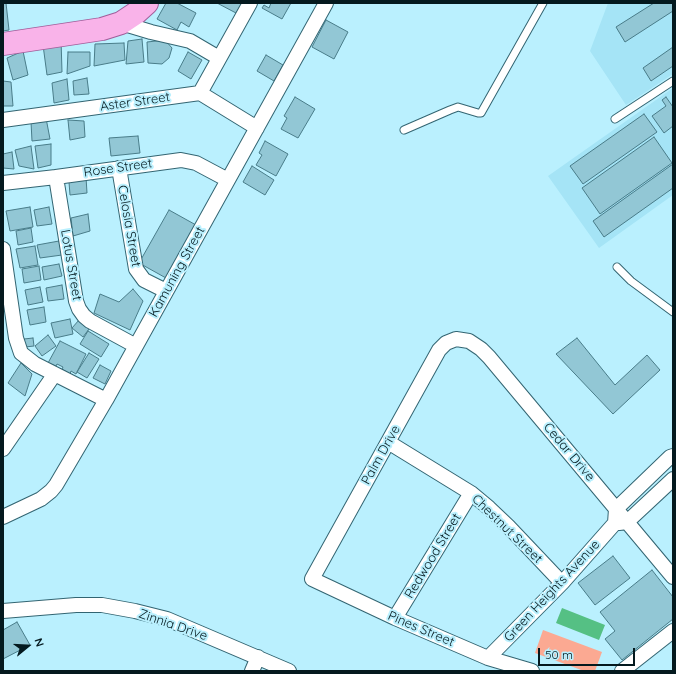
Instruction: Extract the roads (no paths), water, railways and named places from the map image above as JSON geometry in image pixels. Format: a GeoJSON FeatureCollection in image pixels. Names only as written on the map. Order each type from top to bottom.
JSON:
{"type":"FeatureCollection","features":[{"type":"Feature","properties":{"kind":"main road"},"geometry":{"type":"LineString","coordinates":[[3,44],[102,30],[121,23],[136,13],[147,3]]}},
{"type":"Feature","properties":{"kind":"street"},"geometry":{"type":"LineString","coordinates":[[250,3],[200,93],[257,128]]}},
{"type":"Feature","properties":{"kind":"street","name":"Kamuning Street"},"geometry":{"type":"LineString","coordinates":[[3,517],[51,492],[106,400],[326,3]]}},
{"type":"Feature","properties":{"kind":"street"},"geometry":{"type":"LineString","coordinates":[[121,23],[190,42],[220,58]]}},
{"type":"Feature","properties":{"kind":"street","name":"Aster Street"},"geometry":{"type":"LineString","coordinates":[[3,120],[200,93]]}},
{"type":"Feature","properties":{"kind":"street","name":"Rose Street"},"geometry":{"type":"LineString","coordinates":[[3,183],[181,160],[188,160],[196,163],[228,180]]}},
{"type":"Feature","properties":{"kind":"street","name":"Celosia Street"},"geometry":{"type":"LineString","coordinates":[[119,168],[136,269],[144,280],[166,291]]}},
{"type":"Feature","properties":{"kind":"street","name":"Lotus Street"},"geometry":{"type":"LineString","coordinates":[[56,177],[76,301],[79,310],[90,321],[136,346]]}},
{"type":"Feature","properties":{"kind":"street"},"geometry":{"type":"LineString","coordinates":[[3,249],[16,338],[22,353],[26,358],[54,375],[106,400]]}},
{"type":"Feature","properties":{"kind":"street","name":"Palm Drive"},"geometry":{"type":"LineString","coordinates":[[312,579],[439,350],[446,343],[456,339]]}},
{"type":"Feature","properties":{"kind":"street","name":"Cedar Drive"},"geometry":{"type":"LineString","coordinates":[[456,339],[469,341],[481,349],[489,357],[616,509]]}},
{"type":"Feature","properties":{"kind":"street"},"geometry":{"type":"LineString","coordinates":[[3,449],[8,432],[54,375]]}},
{"type":"Feature","properties":{"kind":"street","name":"Chestnut Street"},"geometry":{"type":"LineString","coordinates":[[388,442],[471,493],[508,526],[562,583]]}},
{"type":"Feature","properties":{"kind":"street"},"geometry":{"type":"LineString","coordinates":[[673,456],[670,457],[616,509],[621,523],[673,578]]}},
{"type":"Feature","properties":{"kind":"street","name":"Green Heights Avenue"},"geometry":{"type":"LineString","coordinates":[[488,658],[621,523],[673,479]]}},
{"type":"Feature","properties":{"kind":"street","name":"Redwood Street"},"geometry":{"type":"LineString","coordinates":[[395,618],[471,493]]}},
{"type":"Feature","properties":{"kind":"street","name":"Pines Street"},"geometry":{"type":"LineString","coordinates":[[312,579],[395,618],[488,658],[532,671]]}},
{"type":"Feature","properties":{"kind":"street","name":"Zinnia Drive"},"geometry":{"type":"LineString","coordinates":[[3,610],[76,605],[102,605],[135,611],[167,620],[289,671]]}},
{"type":"Feature","properties":{"kind":"street"},"geometry":{"type":"LineString","coordinates":[[622,671],[673,631]]}},
{"type":"Feature","properties":{"kind":"street"},"geometry":{"type":"LineString","coordinates":[[252,671],[258,657]]}},
{"type":"Feature","properties":{"kind":"lane"},"geometry":{"type":"LineString","coordinates":[[404,130],[458,107],[478,113],[481,112],[543,3]]}},
{"type":"Feature","properties":{"kind":"lane"},"geometry":{"type":"LineString","coordinates":[[615,118],[673,81]]}},
{"type":"Feature","properties":{"kind":"lane"},"geometry":{"type":"LineString","coordinates":[[617,267],[631,281],[673,312]]}}]}
